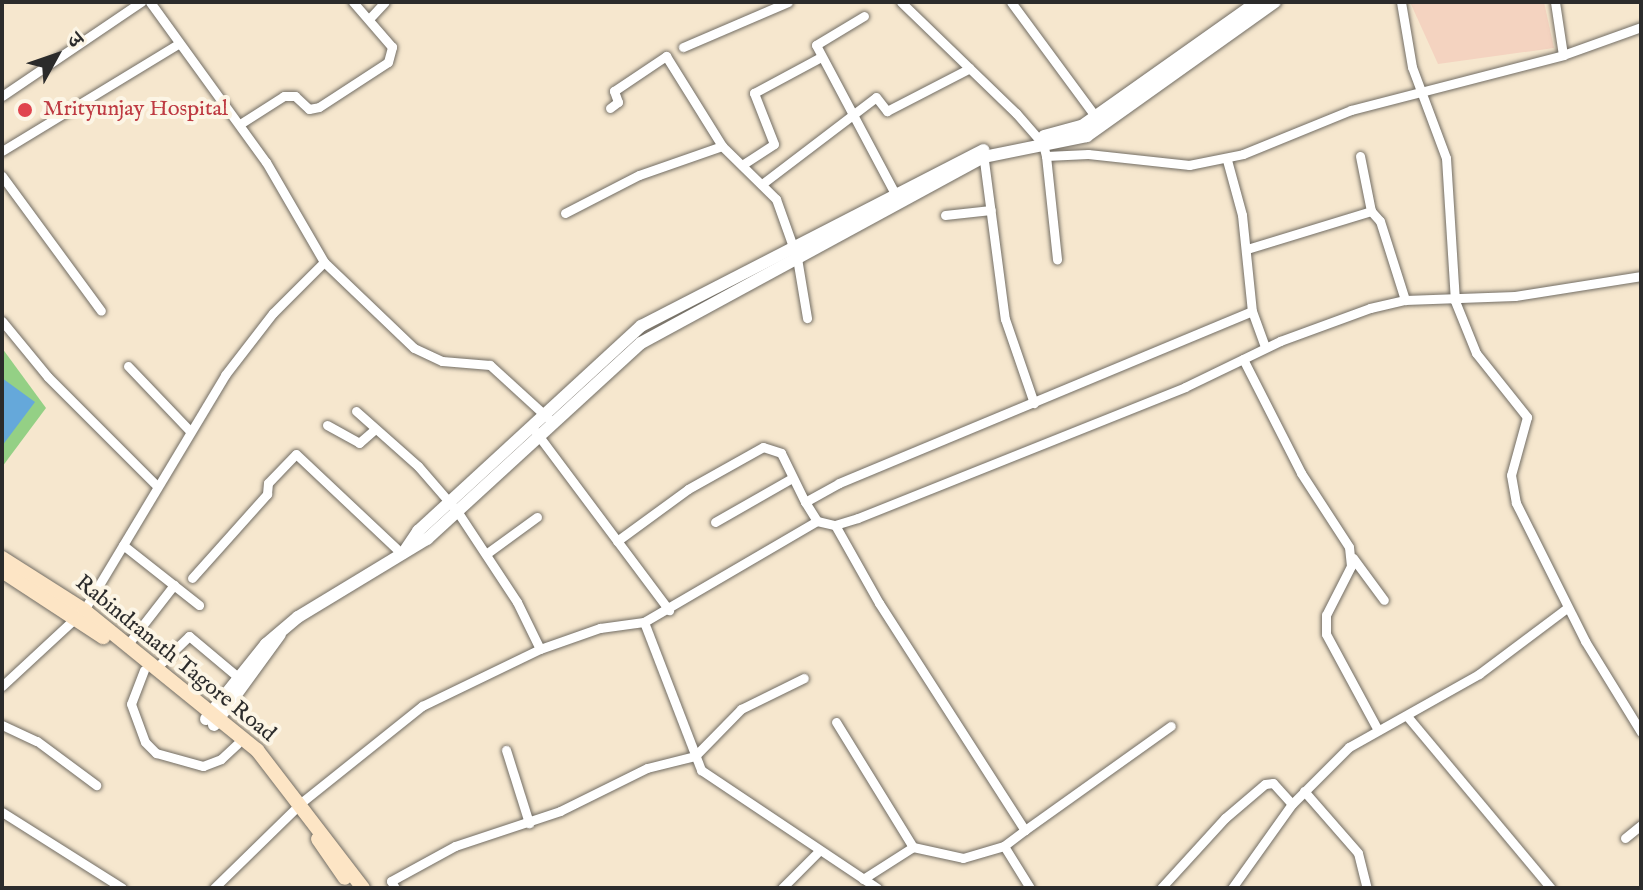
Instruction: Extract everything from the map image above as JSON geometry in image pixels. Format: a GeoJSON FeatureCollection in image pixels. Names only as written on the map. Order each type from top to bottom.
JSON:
{"type":"FeatureCollection","features":[{"type":"Feature","properties":{"kind":"main road","name":"Rabindranath Tagore Road"},"geometry":{"type":"LineString","coordinates":[[2,558],[128,644],[150,669]]}},
{"type":"Feature","properties":{"kind":"main road","name":"Rabindranath Tagore Road"},"geometry":{"type":"LineString","coordinates":[[2,571],[80,613],[275,768],[352,888]]}},
{"type":"Feature","properties":{"kind":"main road","name":"Rabindranath Tagore Road"},"geometry":{"type":"LineString","coordinates":[[213,718],[299,805],[363,888]]}},
{"type":"Feature","properties":{"kind":"street"},"geometry":{"type":"LineString","coordinates":[[2,96],[141,2]]}},
{"type":"Feature","properties":{"kind":"street"},"geometry":{"type":"LineString","coordinates":[[150,2],[178,44],[240,124],[324,262],[422,353],[490,365],[554,424]]}},
{"type":"Feature","properties":{"kind":"street"},"geometry":{"type":"LineString","coordinates":[[240,124],[284,96],[295,96],[309,109],[319,107],[388,62],[392,47],[353,2]]}},
{"type":"Feature","properties":{"kind":"street"},"geometry":{"type":"LineString","coordinates":[[369,19],[385,2]]}},
{"type":"Feature","properties":{"kind":"street"},"geometry":{"type":"LineString","coordinates":[[683,47],[788,2]]}},
{"type":"Feature","properties":{"kind":"street"},"geometry":{"type":"LineString","coordinates":[[901,2],[970,68],[1043,146],[1057,259]]}},
{"type":"Feature","properties":{"kind":"street"},"geometry":{"type":"LineString","coordinates":[[1011,2],[1095,116]]}},
{"type":"Feature","properties":{"kind":"street"},"geometry":{"type":"LineString","coordinates":[[1043,146],[1082,126],[1257,2]]}},
{"type":"Feature","properties":{"kind":"street"},"geometry":{"type":"LineString","coordinates":[[213,718],[239,678],[281,631],[402,554],[454,506],[543,413],[641,326],[894,192],[983,154],[1043,146],[1092,134],[1275,2]]}},
{"type":"Feature","properties":{"kind":"street"},"geometry":{"type":"LineString","coordinates":[[1401,2],[1409,55],[1446,158],[1455,301],[1476,353],[1527,417],[1512,488],[1567,608],[1641,732]]}},
{"type":"Feature","properties":{"kind":"street"},"geometry":{"type":"LineString","coordinates":[[1563,55],[1555,5],[1569,2]]}},
{"type":"Feature","properties":{"kind":"street"},"geometry":{"type":"LineString","coordinates":[[864,16],[817,42],[821,57],[850,116],[894,192]]}},
{"type":"Feature","properties":{"kind":"street"},"geometry":{"type":"LineString","coordinates":[[1043,146],[1167,164],[1227,160],[1330,117],[1563,55],[1641,27]]}},
{"type":"Feature","properties":{"kind":"street"},"geometry":{"type":"LineString","coordinates":[[2,151],[178,44]]}},
{"type":"Feature","properties":{"kind":"street"},"geometry":{"type":"LineString","coordinates":[[610,108],[618,102],[614,91],[666,56],[722,146],[776,199],[797,258],[807,318]]}},
{"type":"Feature","properties":{"kind":"street"},"geometry":{"type":"LineString","coordinates":[[742,165],[774,144],[754,93],[821,57]]}},
{"type":"Feature","properties":{"kind":"street"},"geometry":{"type":"LineString","coordinates":[[762,184],[876,97],[887,111],[970,68]]}},
{"type":"Feature","properties":{"kind":"street"},"geometry":{"type":"LineString","coordinates":[[565,213],[639,175],[722,146]]}},
{"type":"Feature","properties":{"kind":"street"},"geometry":{"type":"LineString","coordinates":[[983,154],[1005,319],[1034,403]]}},
{"type":"Feature","properties":{"kind":"street"},"geometry":{"type":"LineString","coordinates":[[454,506],[554,424],[641,343],[983,154]]}},
{"type":"Feature","properties":{"kind":"street"},"geometry":{"type":"LineString","coordinates":[[1360,156],[1371,211],[1380,221],[1405,300]]}},
{"type":"Feature","properties":{"kind":"street"},"geometry":{"type":"LineString","coordinates":[[1227,160],[1247,249],[1252,311],[1265,347]]}},
{"type":"Feature","properties":{"kind":"street"},"geometry":{"type":"LineString","coordinates":[[2,176],[101,311]]}},
{"type":"Feature","properties":{"kind":"street"},"geometry":{"type":"LineString","coordinates":[[945,215],[991,210]]}},
{"type":"Feature","properties":{"kind":"street"},"geometry":{"type":"LineString","coordinates":[[1247,249],[1371,211]]}},
{"type":"Feature","properties":{"kind":"street"},"geometry":{"type":"LineString","coordinates":[[2,686],[80,613],[189,430],[256,332],[324,262]]}},
{"type":"Feature","properties":{"kind":"street"},"geometry":{"type":"LineString","coordinates":[[214,888],[299,805],[414,711],[540,649],[600,628],[644,622],[817,521],[835,525],[1243,359],[1265,347],[1405,300],[1455,301],[1641,276]]}},
{"type":"Feature","properties":{"kind":"street"},"geometry":{"type":"LineString","coordinates":[[805,502],[1252,311]]}},
{"type":"Feature","properties":{"kind":"street"},"geometry":{"type":"LineString","coordinates":[[2,321],[48,377],[157,486]]}},
{"type":"Feature","properties":{"kind":"street"},"geometry":{"type":"LineString","coordinates":[[1243,359],[1301,473],[1351,555],[1384,600]]}},
{"type":"Feature","properties":{"kind":"street"},"geometry":{"type":"LineString","coordinates":[[128,366],[189,430]]}},
{"type":"Feature","properties":{"kind":"street"},"geometry":{"type":"LineString","coordinates":[[356,411],[454,506],[486,554],[540,649]]}},
{"type":"Feature","properties":{"kind":"street"},"geometry":{"type":"LineString","coordinates":[[327,425],[359,443],[374,430]]}},
{"type":"Feature","properties":{"kind":"street"},"geometry":{"type":"LineString","coordinates":[[531,426],[669,610]]}},
{"type":"Feature","properties":{"kind":"street"},"geometry":{"type":"LineString","coordinates":[[617,541],[755,449],[781,453],[817,521]]}},
{"type":"Feature","properties":{"kind":"street"},"geometry":{"type":"LineString","coordinates":[[192,578],[267,494],[268,483],[296,454],[402,554]]}},
{"type":"Feature","properties":{"kind":"street"},"geometry":{"type":"LineString","coordinates":[[715,522],[792,478]]}},
{"type":"Feature","properties":{"kind":"street"},"geometry":{"type":"LineString","coordinates":[[486,554],[537,517]]}},
{"type":"Feature","properties":{"kind":"street"},"geometry":{"type":"LineString","coordinates":[[835,525],[879,603],[1025,830]]}},
{"type":"Feature","properties":{"kind":"street"},"geometry":{"type":"LineString","coordinates":[[123,545],[199,605]]}},
{"type":"Feature","properties":{"kind":"street"},"geometry":{"type":"LineString","coordinates":[[1351,555],[1346,577],[1326,615],[1326,634],[1378,730]]}},
{"type":"Feature","properties":{"kind":"street"},"geometry":{"type":"LineString","coordinates":[[128,644],[174,585]]}},
{"type":"Feature","properties":{"kind":"street"},"geometry":{"type":"LineString","coordinates":[[1232,888],[1292,804],[1349,747],[1479,674],[1567,608]]}},
{"type":"Feature","properties":{"kind":"street"},"geometry":{"type":"LineString","coordinates":[[644,622],[695,756],[714,782],[877,888]]}},
{"type":"Feature","properties":{"kind":"street"},"geometry":{"type":"LineString","coordinates":[[213,718],[281,631]]}},
{"type":"Feature","properties":{"kind":"street"},"geometry":{"type":"LineString","coordinates":[[237,744],[221,759],[203,766],[156,753],[145,742],[131,704],[150,669],[189,636],[239,678]]}},
{"type":"Feature","properties":{"kind":"street"},"geometry":{"type":"LineString","coordinates":[[395,888],[391,881],[455,846],[529,823],[647,768],[695,756],[741,709],[804,678]]}},
{"type":"Feature","properties":{"kind":"street"},"geometry":{"type":"LineString","coordinates":[[1407,716],[1551,888]]}},
{"type":"Feature","properties":{"kind":"street"},"geometry":{"type":"LineString","coordinates":[[836,722],[913,847]]}},
{"type":"Feature","properties":{"kind":"street"},"geometry":{"type":"LineString","coordinates":[[2,725],[37,741],[96,785]]}},
{"type":"Feature","properties":{"kind":"street"},"geometry":{"type":"LineString","coordinates":[[863,879],[913,847],[963,858],[1004,846],[1171,726]]}},
{"type":"Feature","properties":{"kind":"street"},"geometry":{"type":"LineString","coordinates":[[506,750],[529,823]]}},
{"type":"Feature","properties":{"kind":"street"},"geometry":{"type":"LineString","coordinates":[[1161,888],[1265,784],[1273,783],[1292,804]]}},
{"type":"Feature","properties":{"kind":"street"},"geometry":{"type":"LineString","coordinates":[[1304,791],[1358,853],[1367,888]]}},
{"type":"Feature","properties":{"kind":"street"},"geometry":{"type":"LineString","coordinates":[[2,812],[122,888]]}},
{"type":"Feature","properties":{"kind":"street"},"geometry":{"type":"LineString","coordinates":[[1625,838],[1641,825]]}},
{"type":"Feature","properties":{"kind":"street"},"geometry":{"type":"LineString","coordinates":[[1004,846],[1030,888]]}},
{"type":"Feature","properties":{"kind":"street"},"geometry":{"type":"LineString","coordinates":[[782,888],[818,852]]}},
{"type":"Feature","properties":{"kind":"shaded area"},"geometry":{"type":"Polygon","coordinates":[[[1410,2],[1544,2],[1554,48],[1438,64],[1410,2]]]}},
{"type":"Feature","properties":{"kind":"green space"},"geometry":{"type":"Polygon","coordinates":[[[2,348],[46,408],[2,467],[2,348]]]}},
{"type":"Feature","properties":{"kind":"water"},"geometry":{"type":"Polygon","coordinates":[[[2,378],[35,402],[2,446],[2,378]]]}},
{"type":"Feature","properties":{"kind":"place","name":"Mrityunjay Hospital"},"geometry":{"type":"Point","coordinates":[25,110]}}]}
